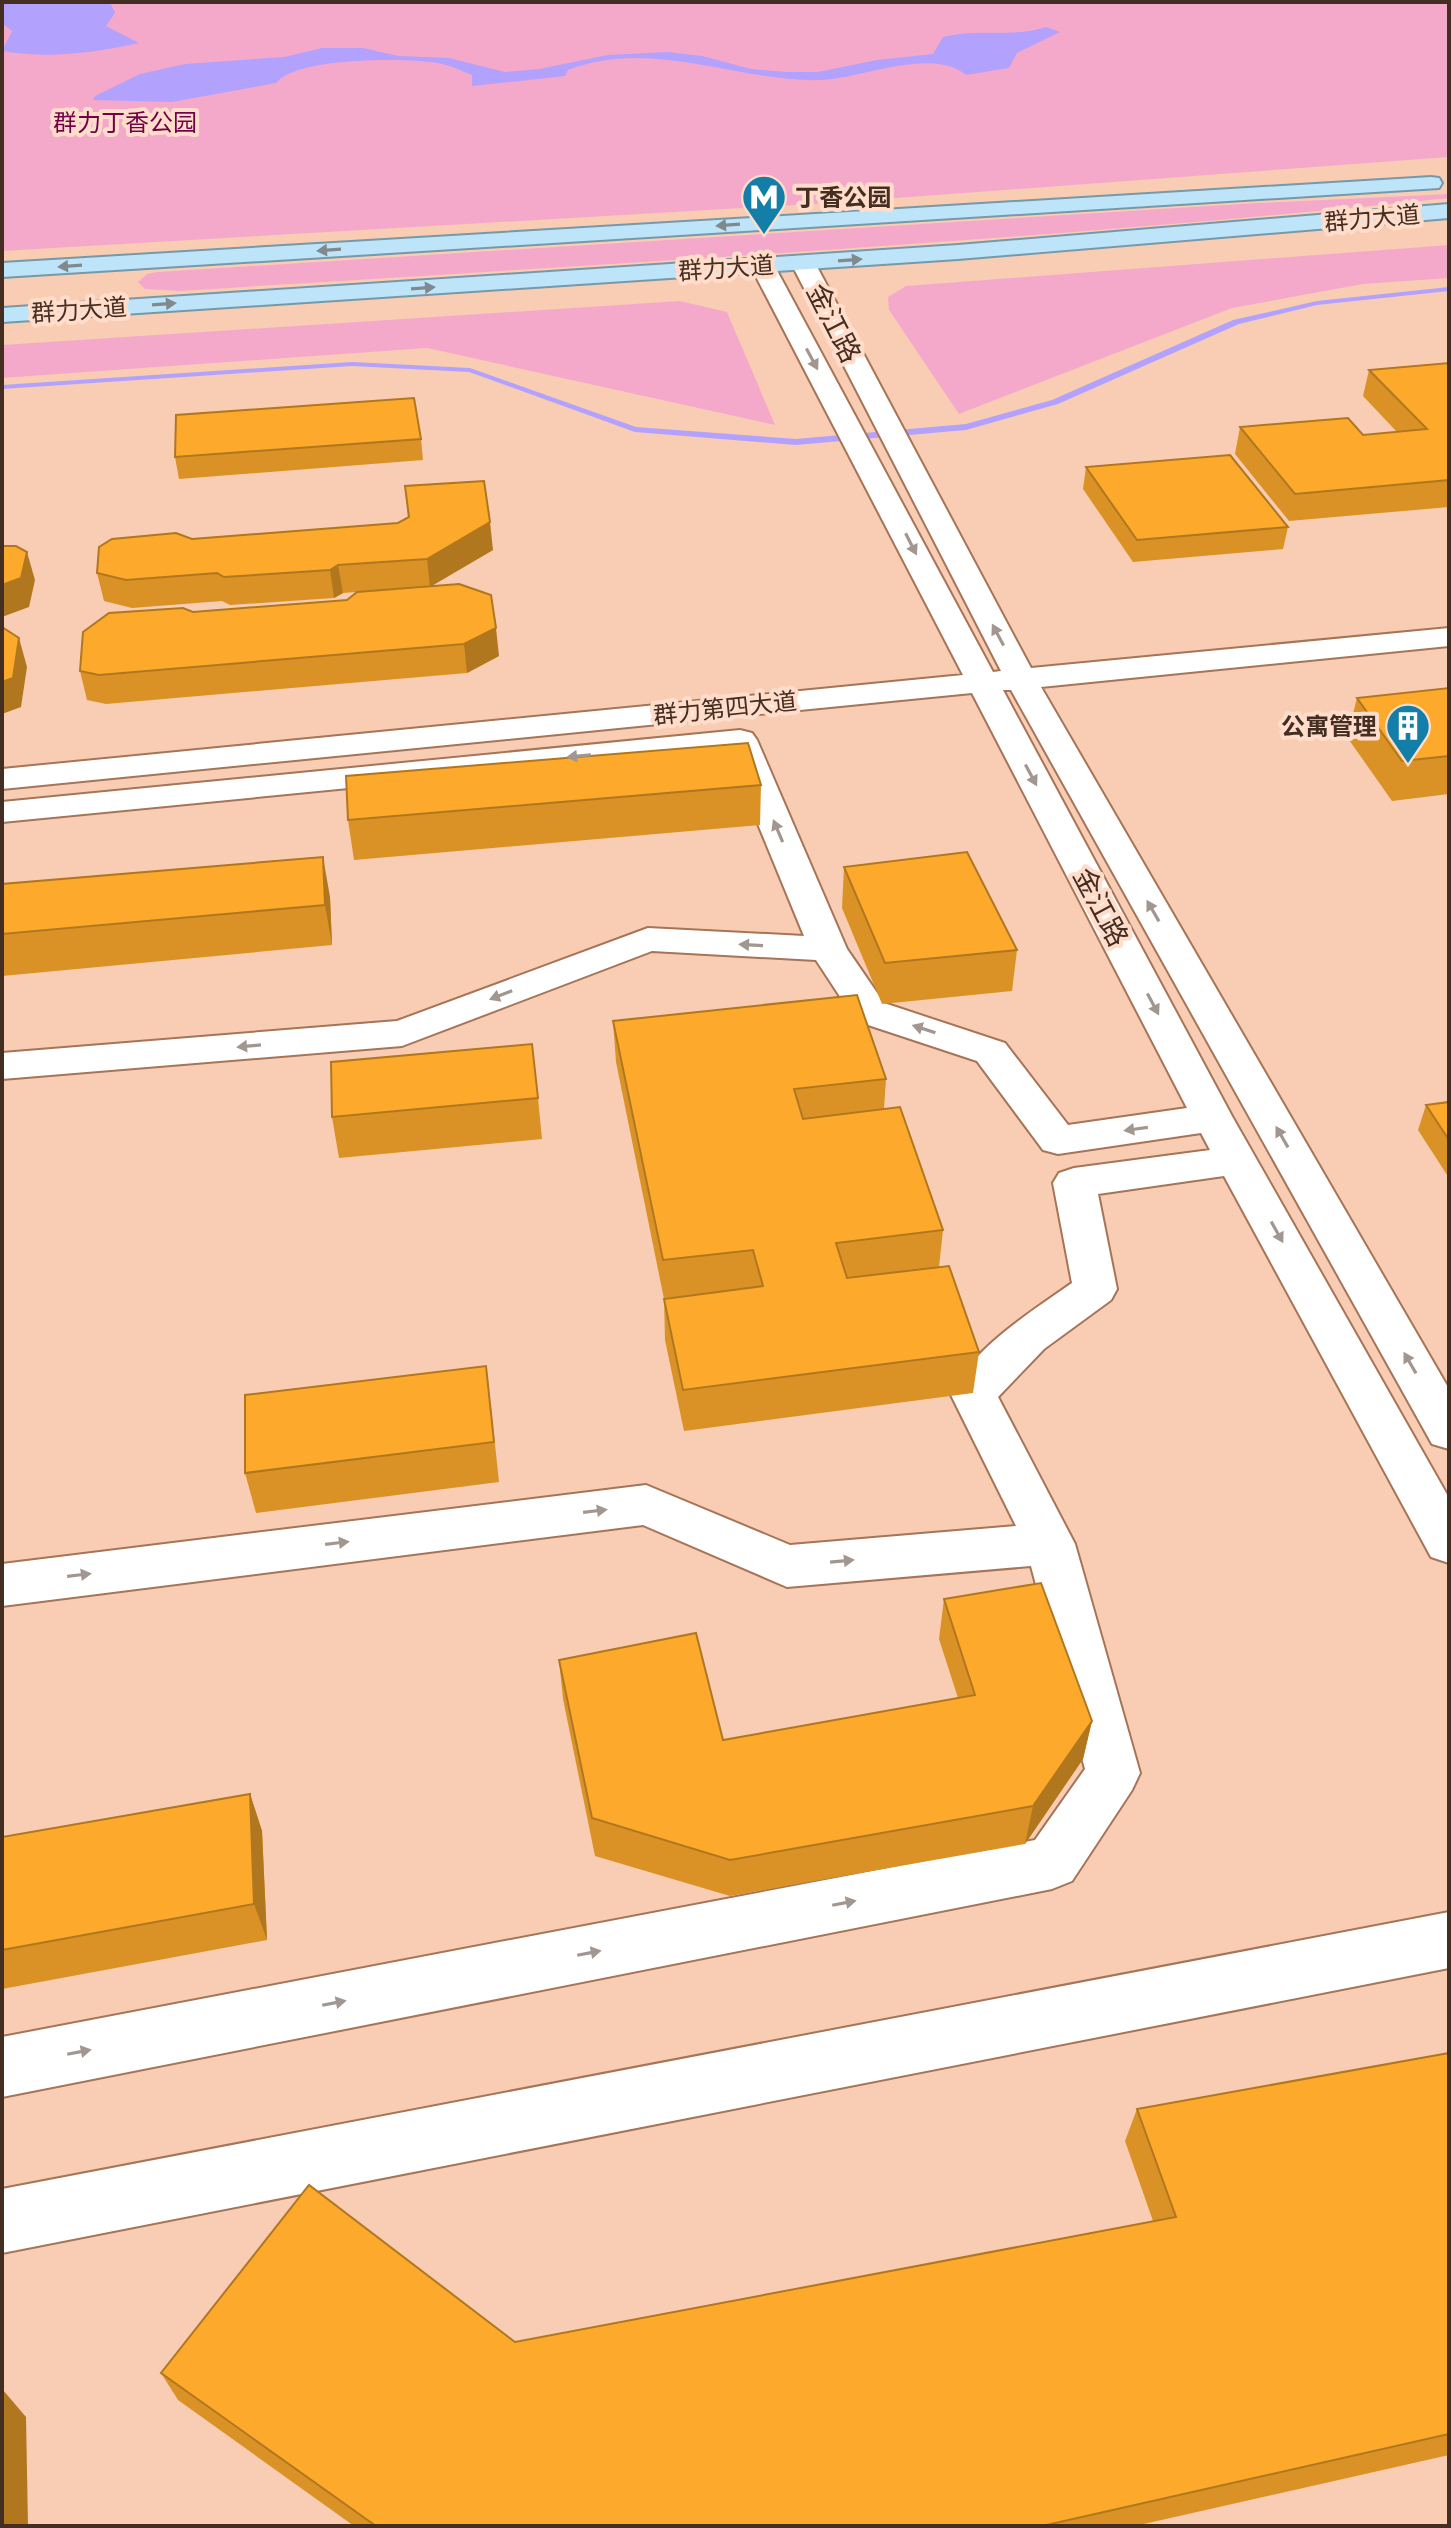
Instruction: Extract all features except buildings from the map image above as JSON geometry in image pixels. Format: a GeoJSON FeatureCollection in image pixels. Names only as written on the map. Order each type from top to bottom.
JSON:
{"type":"FeatureCollection","features":[{"type":"Feature","properties":{"kind":"main road"},"geometry":{"type":"LineString","coordinates":[[912,214],[1449,169]]}},
{"type":"Feature","properties":{"kind":"main road","name":"群力大道"},"geometry":{"type":"LineString","coordinates":[[2,270],[1449,182]]}},
{"type":"Feature","properties":{"kind":"main road","name":"群力大道"},"geometry":{"type":"LineString","coordinates":[[2,315],[958,252],[1449,211]]}},
{"type":"Feature","properties":{"kind":"main road"},"geometry":{"type":"LineString","coordinates":[[958,252],[1449,223]]}},
{"type":"Feature","properties":{"kind":"street","name":"金江路"},"geometry":{"type":"LineString","coordinates":[[803,263],[881,415],[894,473],[982,682],[1225,1139],[1449,1543]]}},
{"type":"Feature","properties":{"kind":"street","name":"金江路"},"geometry":{"type":"LineString","coordinates":[[762,265],[844,418],[894,473],[1021,679],[1449,1431]]}},
{"type":"Feature","properties":{"kind":"street","name":"群力第四大道"},"geometry":{"type":"LineString","coordinates":[[2,779],[1449,637]]}},
{"type":"Feature","properties":{"kind":"street"},"geometry":{"type":"LineString","coordinates":[[2,812],[740,740],[828,949],[870,1012],[991,1052],[1058,1140],[1225,1139]]}},
{"type":"Feature","properties":{"kind":"street"},"geometry":{"type":"LineString","coordinates":[[2,1066],[402,1033],[648,939],[828,949]]}},
{"type":"Feature","properties":{"kind":"street"},"geometry":{"type":"LineString","coordinates":[[2,2067],[1052,1863],[1113,1773],[1050,1544],[973,1393],[1028,1337],[1095,1289],[1074,1183],[1225,1139]]}},
{"type":"Feature","properties":{"kind":"street"},"geometry":{"type":"LineString","coordinates":[[2,1585],[646,1505],[787,1566],[1050,1544]]}},
{"type":"Feature","properties":{"kind":"street"},"geometry":{"type":"LineString","coordinates":[[2,2221],[1449,1940]]}},
{"type":"Feature","properties":{"kind":"green space","name":"群力丁香公园"},"geometry":{"type":"Polygon","coordinates":[[[2,2],[1449,2],[1449,157],[829,203],[2,251],[2,2]]]}},
{"type":"Feature","properties":{"kind":"green space"},"geometry":{"type":"Polygon","coordinates":[[[1449,194],[1449,198],[1291,214],[815,251],[180,291],[145,289],[138,282],[147,274],[157,272],[1257,203],[1449,194]]]}},
{"type":"Feature","properties":{"kind":"green space"},"geometry":{"type":"Polygon","coordinates":[[[1449,245],[1449,278],[1363,284],[1232,308],[959,414],[889,310],[888,297],[906,286],[1449,245]]]}},
{"type":"Feature","properties":{"kind":"green space"},"geometry":{"type":"Polygon","coordinates":[[[680,301],[727,312],[775,425],[427,348],[2,378],[2,345],[680,301]]]}},
{"type":"Feature","properties":{"kind":"shaded area"},"geometry":{"type":"Polygon","coordinates":[[[2,2],[110,2],[115,13],[106,26],[139,43],[71,54],[37,55],[2,51],[12,31],[2,23],[2,2]]]}},
{"type":"Feature","properties":{"kind":"shaded area"},"geometry":{"type":"Polygon","coordinates":[[[1046,27],[1060,32],[1017,53],[1009,68],[966,75],[952,67],[916,64],[823,80],[791,79],[663,59],[632,58],[600,61],[568,70],[565,76],[472,86],[472,75],[446,65],[381,60],[306,68],[288,74],[276,83],[172,102],[93,100],[95,96],[140,74],[185,64],[284,57],[322,48],[363,48],[398,56],[449,58],[505,72],[539,69],[608,55],[668,52],[702,56],[751,69],[818,72],[877,60],[933,54],[943,37],[956,34],[1021,32],[1046,27]]]}},
{"type":"Feature","properties":{"kind":"waterway"},"geometry":{"type":"LineString","coordinates":[[2,387],[352,364],[470,370],[635,429],[796,442],[966,427],[1055,402],[1236,322],[1317,303],[1449,289]]}},
{"type":"Feature","properties":{"kind":"place","name":"丁香公园"},"geometry":{"type":"Point","coordinates":[764,236]}},
{"type":"Feature","properties":{"kind":"place","name":"公寓管理"},"geometry":{"type":"Point","coordinates":[1408,765]}}]}
